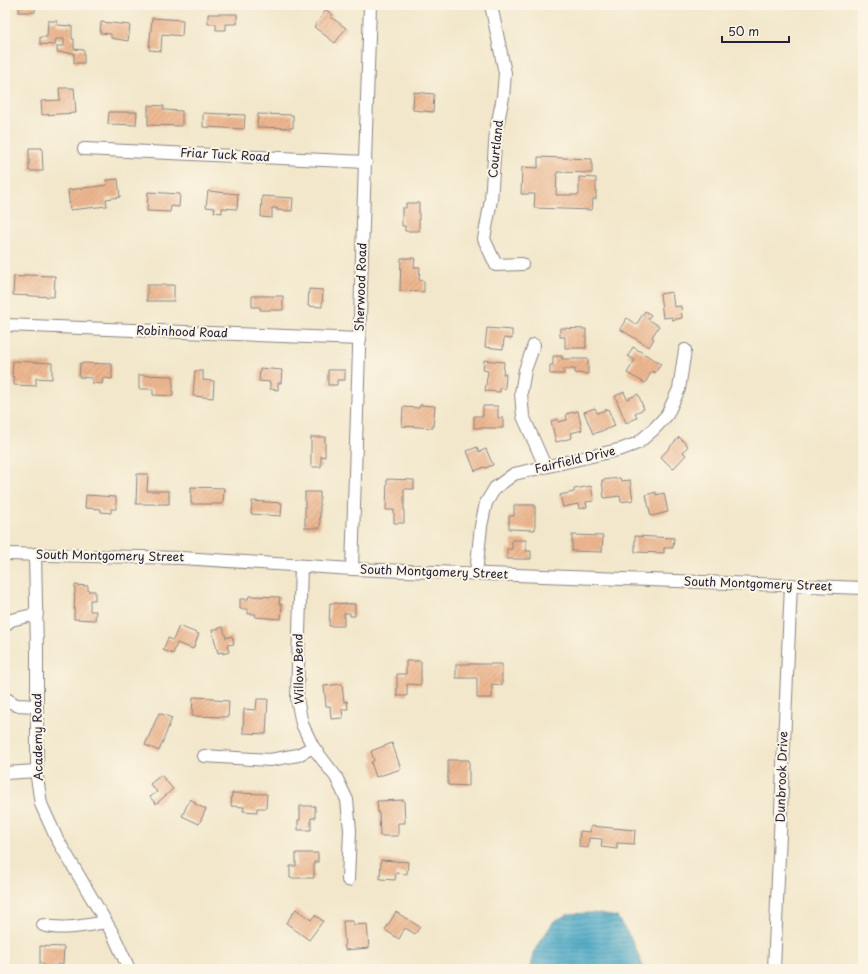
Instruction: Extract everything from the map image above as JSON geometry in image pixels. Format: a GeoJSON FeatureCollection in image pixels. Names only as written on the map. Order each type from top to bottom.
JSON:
{"type":"FeatureCollection","features":[{"type":"Feature","properties":{"kind":"street","name":"Sherwood Road"},"geometry":{"type":"LineString","coordinates":[[352,569],[370,5]]}},
{"type":"Feature","properties":{"kind":"street","name":"Courtland"},"geometry":{"type":"LineString","coordinates":[[490,5],[505,73],[503,96],[496,132],[491,200],[484,239],[496,264],[522,264]]}},
{"type":"Feature","properties":{"kind":"street","name":"Friar Tuck Road"},"geometry":{"type":"LineString","coordinates":[[84,148],[366,162]]}},
{"type":"Feature","properties":{"kind":"street","name":"Robinhood Road"},"geometry":{"type":"LineString","coordinates":[[5,325],[360,339]]}},
{"type":"Feature","properties":{"kind":"street"},"geometry":{"type":"LineString","coordinates":[[534,345],[525,370],[521,393],[523,416],[545,466]]}},
{"type":"Feature","properties":{"kind":"street","name":"Fairfield Drive"},"geometry":{"type":"LineString","coordinates":[[476,573],[481,526],[486,503],[495,488],[514,474],[622,449],[638,443],[667,415],[679,389],[685,350]]}},
{"type":"Feature","properties":{"kind":"street","name":"South Montgomery Street"},"geometry":{"type":"LineString","coordinates":[[5,554],[182,558],[352,569],[863,588]]}},
{"type":"Feature","properties":{"kind":"street","name":"Academy Road"},"geometry":{"type":"LineString","coordinates":[[35,554],[37,614],[36,771],[41,804],[56,837],[113,934],[129,969]]}},
{"type":"Feature","properties":{"kind":"street","name":"Willow Bend"},"geometry":{"type":"LineString","coordinates":[[300,566],[297,699],[302,724],[313,748],[336,777],[347,800],[350,830],[348,880]]}},
{"type":"Feature","properties":{"kind":"street","name":"Dunbrook Drive"},"geometry":{"type":"LineString","coordinates":[[774,969],[791,585]]}},
{"type":"Feature","properties":{"kind":"street"},"geometry":{"type":"LineString","coordinates":[[5,625],[11,620],[37,614]]}},
{"type":"Feature","properties":{"kind":"street"},"geometry":{"type":"LineString","coordinates":[[5,698],[16,705],[37,706]]}},
{"type":"Feature","properties":{"kind":"street"},"geometry":{"type":"LineString","coordinates":[[204,756],[270,760],[298,755],[313,748]]}},
{"type":"Feature","properties":{"kind":"street"},"geometry":{"type":"LineString","coordinates":[[5,773],[36,771]]}},
{"type":"Feature","properties":{"kind":"street"},"geometry":{"type":"LineString","coordinates":[[43,925],[52,928],[73,927],[106,922]]}},
{"type":"Feature","properties":{"kind":"water"},"geometry":{"type":"Polygon","coordinates":[[[593,913],[617,917],[632,940],[644,969],[531,969],[533,953],[554,921],[569,914],[593,913]]]}},
{"type":"Feature","properties":{"kind":"building"},"geometry":{"type":"Polygon","coordinates":[[[19,5],[35,5],[35,12],[19,12],[19,5]]]}},
{"type":"Feature","properties":{"kind":"building"},"geometry":{"type":"Polygon","coordinates":[[[326,10],[333,15],[331,17],[346,28],[335,43],[314,27],[326,10]]]}},
{"type":"Feature","properties":{"kind":"building"},"geometry":{"type":"Polygon","coordinates":[[[208,14],[237,14],[237,24],[226,24],[226,30],[216,30],[216,24],[208,24],[208,14]]]}},
{"type":"Feature","properties":{"kind":"building"},"geometry":{"type":"Polygon","coordinates":[[[152,18],[183,20],[182,36],[162,34],[161,51],[149,50],[152,18]]]}},
{"type":"Feature","properties":{"kind":"building"},"geometry":{"type":"Polygon","coordinates":[[[48,21],[57,21],[57,25],[72,26],[74,49],[84,50],[84,63],[74,63],[74,53],[57,52],[57,46],[64,46],[64,39],[56,39],[55,45],[40,44],[40,37],[47,37],[48,21]]]}},
{"type":"Feature","properties":{"kind":"building"},"geometry":{"type":"Polygon","coordinates":[[[101,22],[130,25],[128,41],[111,38],[111,34],[100,33],[101,22]]]}},
{"type":"Feature","properties":{"kind":"building"},"geometry":{"type":"Polygon","coordinates":[[[59,88],[74,88],[76,113],[42,115],[41,101],[60,100],[59,88]]]}},
{"type":"Feature","properties":{"kind":"building"},"geometry":{"type":"Polygon","coordinates":[[[414,92],[434,94],[433,112],[413,110],[414,92]]]}},
{"type":"Feature","properties":{"kind":"building"},"geometry":{"type":"Polygon","coordinates":[[[148,105],[164,106],[164,110],[182,111],[182,126],[148,125],[148,105]]]}},
{"type":"Feature","properties":{"kind":"building"},"geometry":{"type":"Polygon","coordinates":[[[109,112],[137,112],[136,125],[108,124],[109,112]]]}},
{"type":"Feature","properties":{"kind":"building"},"geometry":{"type":"Polygon","coordinates":[[[203,113],[245,115],[244,129],[203,127],[203,113]]]}},
{"type":"Feature","properties":{"kind":"building"},"geometry":{"type":"Polygon","coordinates":[[[258,114],[293,115],[293,128],[257,127],[258,114]]]}},
{"type":"Feature","properties":{"kind":"building"},"geometry":{"type":"Polygon","coordinates":[[[29,148],[42,148],[43,171],[29,171],[29,148]]]}},
{"type":"Feature","properties":{"kind":"building"},"geometry":{"type":"Polygon","coordinates":[[[538,157],[592,159],[592,173],[557,172],[556,195],[579,195],[579,177],[596,178],[596,199],[593,199],[592,210],[534,208],[535,194],[521,194],[522,167],[538,168],[538,157]]]}},
{"type":"Feature","properties":{"kind":"building"},"geometry":{"type":"Polygon","coordinates":[[[118,179],[120,197],[106,199],[107,206],[70,210],[68,190],[107,185],[106,180],[118,179]]]}},
{"type":"Feature","properties":{"kind":"building"},"geometry":{"type":"Polygon","coordinates":[[[208,191],[238,194],[237,209],[222,208],[222,213],[214,212],[215,208],[206,207],[208,191]]]}},
{"type":"Feature","properties":{"kind":"building"},"geometry":{"type":"Polygon","coordinates":[[[148,192],[180,194],[179,207],[171,206],[170,212],[147,211],[148,192]]]}},
{"type":"Feature","properties":{"kind":"building"},"geometry":{"type":"Polygon","coordinates":[[[262,196],[293,198],[292,211],[277,210],[277,208],[272,208],[272,218],[261,217],[262,196]]]}},
{"type":"Feature","properties":{"kind":"building"},"geometry":{"type":"Polygon","coordinates":[[[406,203],[419,203],[419,231],[405,231],[405,226],[402,226],[402,208],[406,208],[406,203]]]}},
{"type":"Feature","properties":{"kind":"building"},"geometry":{"type":"Polygon","coordinates":[[[401,258],[415,258],[414,267],[420,267],[419,280],[424,281],[424,292],[400,291],[401,258]]]}},
{"type":"Feature","properties":{"kind":"building"},"geometry":{"type":"Polygon","coordinates":[[[24,275],[55,276],[54,297],[13,295],[14,276],[24,277],[24,275]]]}},
{"type":"Feature","properties":{"kind":"building"},"geometry":{"type":"Polygon","coordinates":[[[147,285],[174,285],[174,301],[147,301],[147,285]]]}},
{"type":"Feature","properties":{"kind":"building"},"geometry":{"type":"Polygon","coordinates":[[[309,289],[323,290],[322,307],[308,306],[309,289]]]}},
{"type":"Feature","properties":{"kind":"building"},"geometry":{"type":"Polygon","coordinates":[[[672,292],[674,307],[681,306],[682,318],[672,320],[672,317],[663,318],[660,294],[672,292]]]}},
{"type":"Feature","properties":{"kind":"building"},"geometry":{"type":"Polygon","coordinates":[[[252,296],[283,296],[283,310],[260,310],[260,307],[252,307],[252,296]]]}},
{"type":"Feature","properties":{"kind":"building"},"geometry":{"type":"Polygon","coordinates":[[[645,311],[651,315],[648,319],[659,326],[652,337],[654,339],[649,347],[620,329],[627,318],[636,325],[645,311]]]}},
{"type":"Feature","properties":{"kind":"building"},"geometry":{"type":"Polygon","coordinates":[[[487,328],[512,330],[512,339],[504,338],[503,349],[485,347],[487,328]]]}},
{"type":"Feature","properties":{"kind":"building"},"geometry":{"type":"Polygon","coordinates":[[[560,328],[586,329],[586,348],[565,348],[565,337],[560,337],[560,328]]]}},
{"type":"Feature","properties":{"kind":"building"},"geometry":{"type":"Polygon","coordinates":[[[633,347],[661,364],[655,373],[652,371],[645,383],[627,373],[635,360],[628,356],[633,347]]]}},
{"type":"Feature","properties":{"kind":"building"},"geometry":{"type":"Polygon","coordinates":[[[553,356],[562,356],[562,359],[588,359],[588,374],[575,373],[575,369],[564,369],[564,374],[550,374],[550,365],[553,365],[553,356]]]}},
{"type":"Feature","properties":{"kind":"building"},"geometry":{"type":"Polygon","coordinates":[[[484,360],[504,362],[503,374],[506,374],[505,389],[500,388],[500,392],[485,391],[488,371],[483,370],[484,360]]]}},
{"type":"Feature","properties":{"kind":"building"},"geometry":{"type":"Polygon","coordinates":[[[13,361],[52,363],[52,379],[36,378],[36,386],[14,385],[14,377],[12,377],[13,361]]]}},
{"type":"Feature","properties":{"kind":"building"},"geometry":{"type":"Polygon","coordinates":[[[80,363],[112,364],[112,379],[103,378],[102,384],[92,383],[92,378],[79,377],[80,363]]]}},
{"type":"Feature","properties":{"kind":"building"},"geometry":{"type":"Polygon","coordinates":[[[260,368],[282,370],[281,383],[278,383],[278,390],[270,389],[270,382],[259,381],[260,368]]]}},
{"type":"Feature","properties":{"kind":"building"},"geometry":{"type":"Polygon","coordinates":[[[328,370],[345,370],[345,380],[337,380],[337,385],[328,385],[328,370]]]}},
{"type":"Feature","properties":{"kind":"building"},"geometry":{"type":"Polygon","coordinates":[[[195,371],[203,371],[203,380],[214,381],[213,398],[193,396],[195,371]]]}},
{"type":"Feature","properties":{"kind":"building"},"geometry":{"type":"Polygon","coordinates":[[[139,375],[173,376],[173,396],[153,395],[153,389],[139,389],[139,375]]]}},
{"type":"Feature","properties":{"kind":"building"},"geometry":{"type":"Polygon","coordinates":[[[624,392],[627,399],[638,394],[644,409],[635,413],[637,418],[626,423],[615,396],[624,392]]]}},
{"type":"Feature","properties":{"kind":"building"},"geometry":{"type":"Polygon","coordinates":[[[420,405],[435,406],[433,428],[402,426],[403,407],[419,408],[420,405]]]}},
{"type":"Feature","properties":{"kind":"building"},"geometry":{"type":"Polygon","coordinates":[[[483,406],[498,406],[498,418],[503,418],[503,428],[474,428],[474,416],[483,416],[483,406]]]}},
{"type":"Feature","properties":{"kind":"building"},"geometry":{"type":"Polygon","coordinates":[[[595,408],[597,413],[608,409],[615,426],[593,434],[584,412],[595,408]]]}},
{"type":"Feature","properties":{"kind":"building"},"geometry":{"type":"Polygon","coordinates":[[[578,411],[582,430],[571,433],[572,438],[556,442],[551,421],[558,419],[558,422],[567,420],[566,414],[578,411]]]}},
{"type":"Feature","properties":{"kind":"building"},"geometry":{"type":"Polygon","coordinates":[[[311,437],[325,437],[325,457],[321,456],[321,467],[311,467],[311,437]]]}},
{"type":"Feature","properties":{"kind":"building"},"geometry":{"type":"Polygon","coordinates":[[[679,437],[688,446],[683,452],[686,455],[673,469],[661,457],[679,437]]]}},
{"type":"Feature","properties":{"kind":"building"},"geometry":{"type":"Polygon","coordinates":[[[477,447],[479,452],[486,449],[493,465],[475,471],[467,451],[477,447]]]}},
{"type":"Feature","properties":{"kind":"building"},"geometry":{"type":"Polygon","coordinates":[[[137,474],[148,474],[147,491],[169,491],[169,504],[136,504],[137,474]]]}},
{"type":"Feature","properties":{"kind":"building"},"geometry":{"type":"Polygon","coordinates":[[[620,478],[621,481],[630,480],[633,500],[621,502],[620,496],[604,498],[602,480],[620,478]]]}},
{"type":"Feature","properties":{"kind":"building"},"geometry":{"type":"Polygon","coordinates":[[[387,479],[414,480],[414,489],[404,489],[404,523],[394,523],[394,510],[386,510],[387,479]]]}},
{"type":"Feature","properties":{"kind":"building"},"geometry":{"type":"Polygon","coordinates":[[[591,486],[594,501],[586,502],[587,507],[579,509],[578,504],[563,507],[560,495],[574,492],[574,489],[591,486]]]}},
{"type":"Feature","properties":{"kind":"building"},"geometry":{"type":"Polygon","coordinates":[[[191,487],[224,488],[223,504],[191,504],[191,487]]]}},
{"type":"Feature","properties":{"kind":"building"},"geometry":{"type":"Polygon","coordinates":[[[305,492],[320,492],[320,528],[305,528],[305,492]]]}},
{"type":"Feature","properties":{"kind":"building"},"geometry":{"type":"Polygon","coordinates":[[[656,492],[656,495],[664,493],[668,512],[651,516],[646,495],[656,492]]]}},
{"type":"Feature","properties":{"kind":"building"},"geometry":{"type":"Polygon","coordinates":[[[86,495],[116,497],[116,509],[111,509],[111,513],[101,512],[101,509],[85,508],[86,495]]]}},
{"type":"Feature","properties":{"kind":"building"},"geometry":{"type":"Polygon","coordinates":[[[252,501],[282,503],[281,516],[251,514],[252,501]]]}},
{"type":"Feature","properties":{"kind":"building"},"geometry":{"type":"Polygon","coordinates":[[[514,505],[535,505],[535,530],[509,529],[509,516],[514,516],[514,505]]]}},
{"type":"Feature","properties":{"kind":"building"},"geometry":{"type":"Polygon","coordinates":[[[572,535],[603,536],[602,552],[572,551],[572,535]]]}},
{"type":"Feature","properties":{"kind":"building"},"geometry":{"type":"Polygon","coordinates":[[[635,536],[674,538],[673,548],[664,548],[664,553],[635,552],[635,536]]]}},
{"type":"Feature","properties":{"kind":"building"},"geometry":{"type":"Polygon","coordinates":[[[512,540],[526,540],[526,551],[531,551],[531,559],[507,559],[507,549],[512,549],[512,540]]]}},
{"type":"Feature","properties":{"kind":"building"},"geometry":{"type":"Polygon","coordinates":[[[75,585],[88,586],[88,591],[95,591],[95,600],[90,600],[90,611],[96,611],[95,620],[74,619],[75,585]]]}},
{"type":"Feature","properties":{"kind":"building"},"geometry":{"type":"Polygon","coordinates":[[[249,596],[280,597],[279,604],[282,604],[281,619],[255,617],[256,614],[248,614],[248,609],[240,609],[240,599],[248,599],[249,596]]]}},
{"type":"Feature","properties":{"kind":"building"},"geometry":{"type":"Polygon","coordinates":[[[330,603],[355,604],[355,616],[350,616],[350,613],[344,613],[344,626],[329,626],[330,603]]]}},
{"type":"Feature","properties":{"kind":"building"},"geometry":{"type":"Polygon","coordinates":[[[179,626],[199,634],[193,649],[177,643],[173,654],[163,650],[168,638],[173,640],[179,626]]]}},
{"type":"Feature","properties":{"kind":"building"},"geometry":{"type":"Polygon","coordinates":[[[223,627],[226,638],[232,636],[234,644],[227,645],[229,652],[223,654],[223,652],[218,653],[212,630],[223,627]]]}},
{"type":"Feature","properties":{"kind":"building"},"geometry":{"type":"Polygon","coordinates":[[[406,661],[421,661],[421,685],[407,684],[407,696],[397,696],[397,674],[406,674],[406,661]]]}},
{"type":"Feature","properties":{"kind":"building"},"geometry":{"type":"Polygon","coordinates":[[[456,664],[502,664],[502,685],[492,684],[492,698],[477,698],[477,678],[456,678],[456,664]]]}},
{"type":"Feature","properties":{"kind":"building"},"geometry":{"type":"Polygon","coordinates":[[[342,684],[344,702],[347,701],[348,709],[342,709],[343,718],[331,719],[330,706],[326,706],[324,686],[342,684]]]}},
{"type":"Feature","properties":{"kind":"building"},"geometry":{"type":"Polygon","coordinates":[[[193,697],[214,698],[214,700],[229,701],[228,717],[192,716],[193,697]]]}},
{"type":"Feature","properties":{"kind":"building"},"geometry":{"type":"Polygon","coordinates":[[[257,699],[268,699],[266,734],[243,733],[244,709],[256,710],[257,699]]]}},
{"type":"Feature","properties":{"kind":"building"},"geometry":{"type":"Polygon","coordinates":[[[159,713],[172,718],[159,751],[145,745],[159,713]]]}},
{"type":"Feature","properties":{"kind":"building"},"geometry":{"type":"Polygon","coordinates":[[[392,743],[401,769],[376,777],[371,762],[374,761],[371,751],[392,743]]]}},
{"type":"Feature","properties":{"kind":"building"},"geometry":{"type":"Polygon","coordinates":[[[448,760],[469,760],[469,786],[448,785],[448,760]]]}},
{"type":"Feature","properties":{"kind":"building"},"geometry":{"type":"Polygon","coordinates":[[[161,775],[173,789],[156,804],[150,797],[157,792],[150,784],[161,775]]]}},
{"type":"Feature","properties":{"kind":"building"},"geometry":{"type":"Polygon","coordinates":[[[232,793],[267,794],[266,808],[257,808],[257,812],[243,811],[244,807],[231,806],[232,793]]]}},
{"type":"Feature","properties":{"kind":"building"},"geometry":{"type":"Polygon","coordinates":[[[190,799],[195,802],[195,804],[206,809],[199,824],[182,816],[190,799]]]}},
{"type":"Feature","properties":{"kind":"building"},"geometry":{"type":"Polygon","coordinates":[[[404,800],[405,823],[398,823],[398,836],[380,836],[377,801],[404,800]]]}},
{"type":"Feature","properties":{"kind":"building"},"geometry":{"type":"Polygon","coordinates":[[[300,806],[315,806],[315,818],[311,818],[311,830],[298,830],[300,806]]]}},
{"type":"Feature","properties":{"kind":"building"},"geometry":{"type":"Polygon","coordinates":[[[591,826],[635,830],[634,844],[617,843],[617,849],[601,847],[602,839],[589,838],[588,848],[579,847],[580,831],[590,832],[591,826]]]}},
{"type":"Feature","properties":{"kind":"building"},"geometry":{"type":"Polygon","coordinates":[[[296,853],[318,853],[318,862],[314,862],[314,878],[290,878],[290,866],[296,866],[296,853]]]}},
{"type":"Feature","properties":{"kind":"building"},"geometry":{"type":"Polygon","coordinates":[[[381,860],[408,862],[407,874],[396,873],[395,880],[380,879],[381,860]]]}},
{"type":"Feature","properties":{"kind":"building"},"geometry":{"type":"Polygon","coordinates":[[[296,909],[311,920],[315,915],[323,921],[309,940],[286,923],[296,909]]]}},
{"type":"Feature","properties":{"kind":"building"},"geometry":{"type":"Polygon","coordinates":[[[396,912],[420,927],[415,934],[405,928],[399,939],[385,930],[396,912]]]}},
{"type":"Feature","properties":{"kind":"building"},"geometry":{"type":"Polygon","coordinates":[[[343,921],[353,921],[353,925],[367,924],[369,948],[345,950],[343,921]]]}},
{"type":"Feature","properties":{"kind":"building"},"geometry":{"type":"Polygon","coordinates":[[[40,946],[64,947],[63,964],[57,964],[57,969],[44,969],[44,964],[40,964],[40,946]]]}}]}
